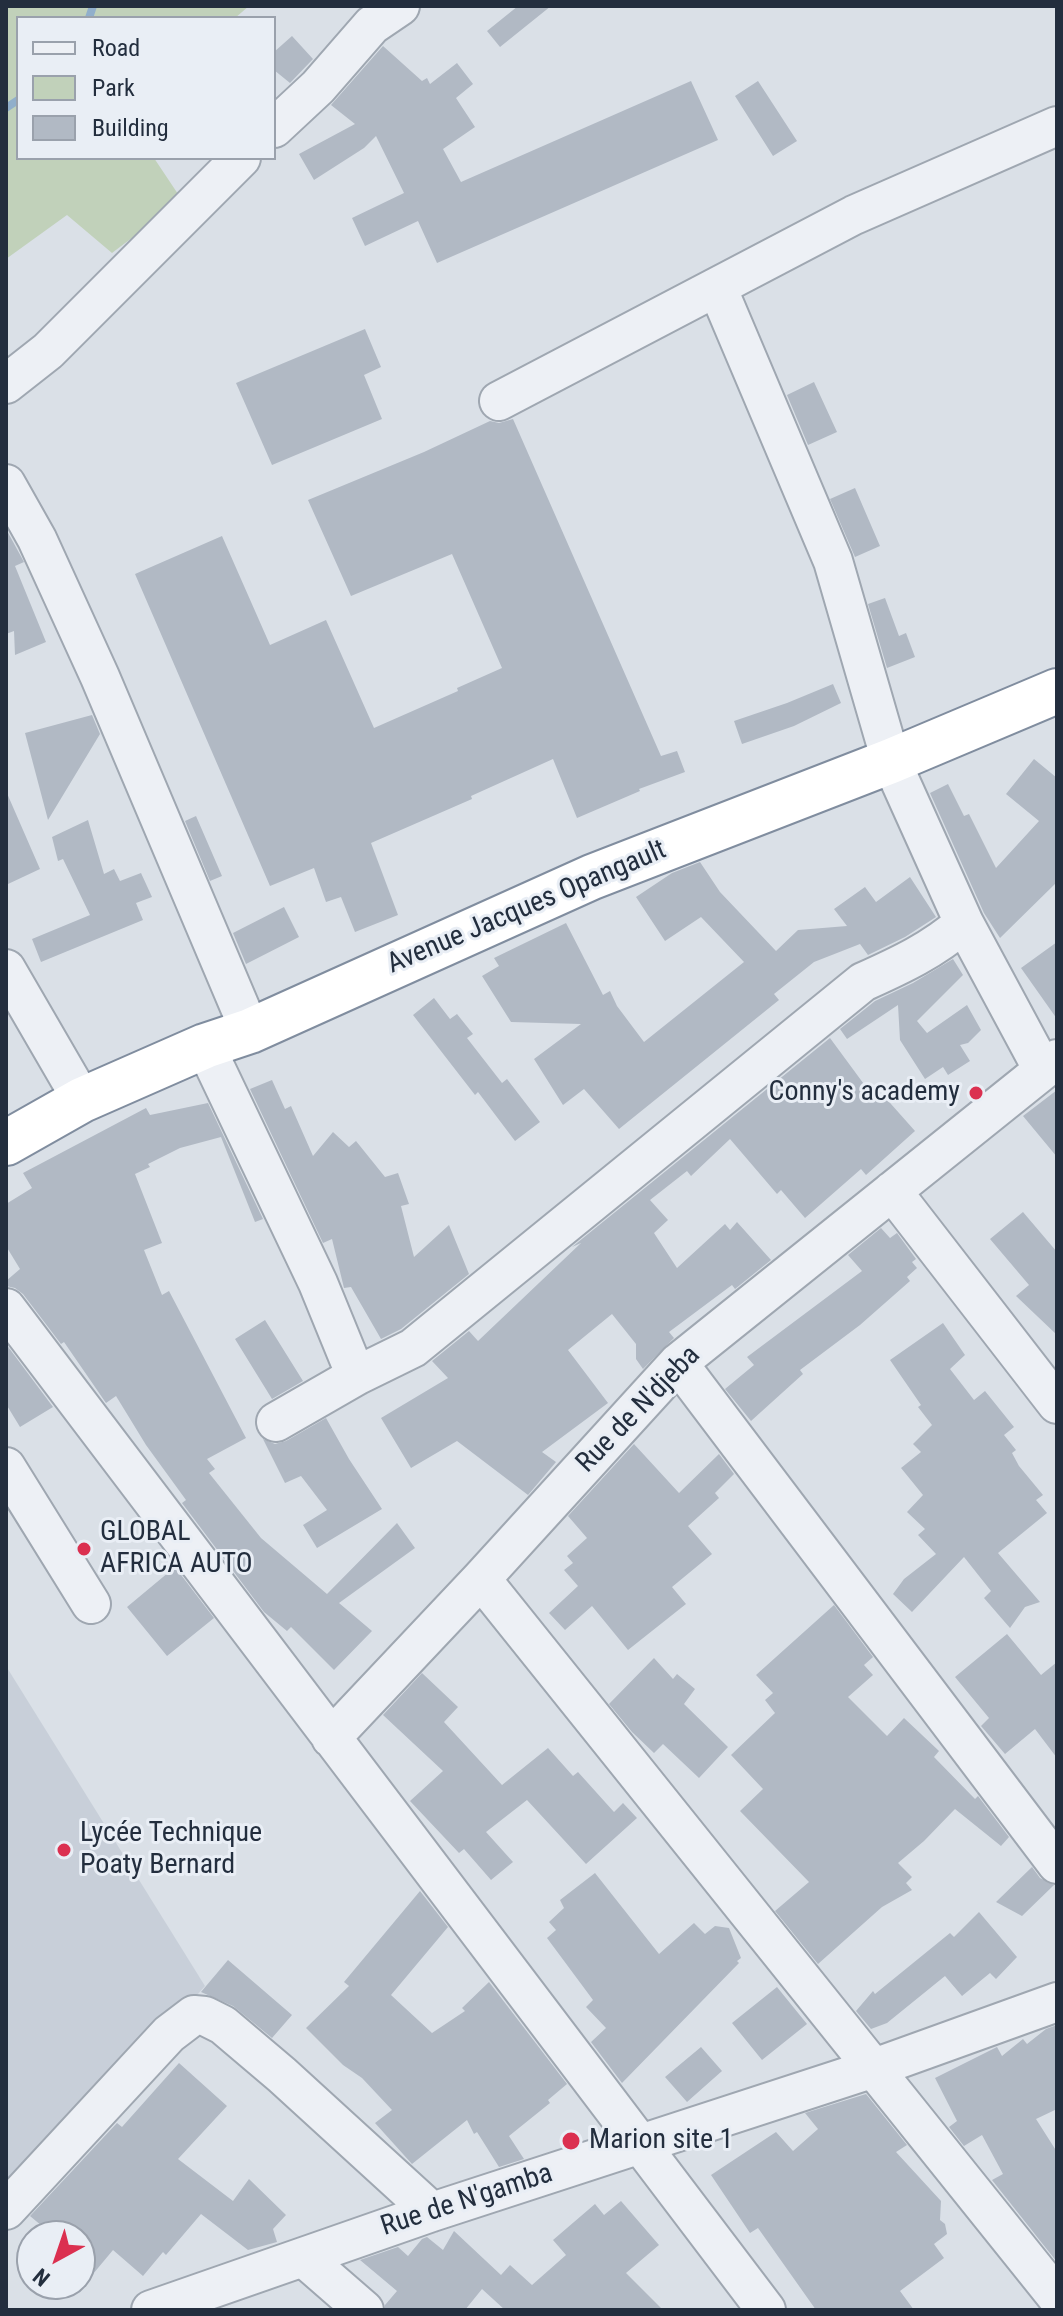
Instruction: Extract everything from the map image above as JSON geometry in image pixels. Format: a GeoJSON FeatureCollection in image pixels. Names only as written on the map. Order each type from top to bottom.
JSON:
{"type":"FeatureCollection","features":[{"type":"Feature","properties":{"kind":"highway","name":"Avenue Jacques Opangault"},"geometry":{"type":"LineString","coordinates":[[6,1143],[82,1100],[205,1046],[250,1031],[592,877],[891,761],[1057,691]]}},
{"type":"Feature","properties":{"kind":"street"},"geometry":{"type":"LineString","coordinates":[[276,126],[318,87],[372,25],[400,6]]}},
{"type":"Feature","properties":{"kind":"street"},"geometry":{"type":"LineString","coordinates":[[499,401],[854,215],[1057,126]]}},
{"type":"Feature","properties":{"kind":"street"},"geometry":{"type":"LineString","coordinates":[[6,384],[48,351],[239,160]]}},
{"type":"Feature","properties":{"kind":"street"},"geometry":{"type":"LineString","coordinates":[[717,287],[833,561],[891,761],[964,923],[1050,1064]]}},
{"type":"Feature","properties":{"kind":"street"},"geometry":{"type":"LineString","coordinates":[[6,484],[37,539],[100,677],[250,1031]]}},
{"type":"Feature","properties":{"kind":"street"},"geometry":{"type":"LineString","coordinates":[[276,1422],[356,1376],[413,1348],[863,982],[915,959],[941,943],[964,923]]}},
{"type":"Feature","properties":{"kind":"street"},"geometry":{"type":"LineString","coordinates":[[6,969],[82,1100]]}},
{"type":"Feature","properties":{"kind":"street"},"geometry":{"type":"LineString","coordinates":[[205,1046],[318,1283],[356,1376]]}},
{"type":"Feature","properties":{"kind":"street","name":"Rue de N'djeba"},"geometry":{"type":"LineString","coordinates":[[331,1738],[678,1363],[1050,1064]]}},
{"type":"Feature","properties":{"kind":"street"},"geometry":{"type":"LineString","coordinates":[[892,1191],[1057,1404]]}},
{"type":"Feature","properties":{"kind":"street"},"geometry":{"type":"LineString","coordinates":[[6,1308],[766,2310]]}},
{"type":"Feature","properties":{"kind":"street"},"geometry":{"type":"LineString","coordinates":[[678,1363],[1057,1864]]}},
{"type":"Feature","properties":{"kind":"street"},"geometry":{"type":"LineString","coordinates":[[6,1467],[91,1604]]}},
{"type":"Feature","properties":{"kind":"street"},"geometry":{"type":"LineString","coordinates":[[481,1579],[1057,2297]]}},
{"type":"Feature","properties":{"kind":"street","name":"Rue de N'gamba"},"geometry":{"type":"LineString","coordinates":[[151,2310],[432,2212],[874,2068],[1057,2002]]}},
{"type":"Feature","properties":{"kind":"street"},"geometry":{"type":"LineString","coordinates":[[6,2210],[169,2034],[194,2015],[205,2016],[223,2025],[432,2212]]}},
{"type":"Feature","properties":{"kind":"street"},"geometry":{"type":"LineString","coordinates":[[303,2257],[364,2310]]}},
{"type":"Feature","properties":{"kind":"shaded area","name":"Lycée Technique Poaty Bernard"},"geometry":{"type":"Polygon","coordinates":[[[6,1666],[205,1986],[6,2211],[6,1666]]]}},
{"type":"Feature","properties":{"kind":"green space"},"geometry":{"type":"Polygon","coordinates":[[[6,6],[249,6],[237,16],[16,16],[16,160],[155,160],[182,200],[112,253],[67,215],[6,259],[6,6]]]}},
{"type":"Feature","properties":{"kind":"building"},"geometry":{"type":"Polygon","coordinates":[[[518,6],[551,6],[500,47],[487,31],[518,6]]]}},
{"type":"Feature","properties":{"kind":"building"},"geometry":{"type":"Polygon","coordinates":[[[292,36],[313,59],[290,83],[276,72],[276,50],[292,36]]]}},
{"type":"Feature","properties":{"kind":"building"},"geometry":{"type":"Polygon","coordinates":[[[383,46],[422,81],[427,78],[430,84],[457,63],[473,84],[456,98],[475,127],[443,149],[461,182],[691,81],[718,140],[437,263],[418,221],[365,246],[352,218],[404,193],[376,136],[364,148],[314,180],[299,154],[355,124],[331,105],[383,46]]]}},
{"type":"Feature","properties":{"kind":"building"},"geometry":{"type":"Polygon","coordinates":[[[758,81],[797,141],[773,156],[735,96],[758,81]]]}},
{"type":"Feature","properties":{"kind":"building"},"geometry":{"type":"Polygon","coordinates":[[[365,329],[381,367],[364,375],[382,419],[272,465],[236,383],[365,329]]]}},
{"type":"Feature","properties":{"kind":"building"},"geometry":{"type":"Polygon","coordinates":[[[814,382],[837,432],[808,445],[787,395],[814,382]]]}},
{"type":"Feature","properties":{"kind":"building"},"geometry":{"type":"Polygon","coordinates":[[[513,419],[661,756],[677,751],[685,772],[577,818],[553,759],[371,843],[398,915],[355,932],[341,897],[326,902],[314,868],[270,886],[135,574],[222,536],[270,645],[326,620],[374,728],[502,668],[452,554],[351,596],[308,500],[490,421],[499,423],[513,419]]]}},
{"type":"Feature","properties":{"kind":"building"},"geometry":{"type":"Polygon","coordinates":[[[855,488],[880,546],[855,557],[830,499],[855,488]]]}},
{"type":"Feature","properties":{"kind":"building"},"geometry":{"type":"Polygon","coordinates":[[[6,529],[24,562],[15,566],[46,642],[15,655],[14,631],[6,634],[6,529]]]}},
{"type":"Feature","properties":{"kind":"building"},"geometry":{"type":"Polygon","coordinates":[[[885,598],[899,636],[906,633],[915,657],[887,668],[868,604],[885,598]]]}},
{"type":"Feature","properties":{"kind":"building"},"geometry":{"type":"Polygon","coordinates":[[[833,684],[841,703],[794,726],[742,744],[734,721],[833,684]]]}},
{"type":"Feature","properties":{"kind":"building"},"geometry":{"type":"Polygon","coordinates":[[[92,715],[100,734],[48,820],[25,733],[92,715]]]}},
{"type":"Feature","properties":{"kind":"building"},"geometry":{"type":"Polygon","coordinates":[[[1034,759],[1057,778],[1057,882],[1000,938],[984,913],[930,793],[948,784],[964,816],[969,814],[996,868],[1039,821],[1006,794],[1034,759]]]}},
{"type":"Feature","properties":{"kind":"building"},"geometry":{"type":"Polygon","coordinates":[[[6,791],[40,869],[6,887],[6,791]]]}},
{"type":"Feature","properties":{"kind":"building"},"geometry":{"type":"Polygon","coordinates":[[[196,816],[222,876],[210,881],[185,821],[196,816]]]}},
{"type":"Feature","properties":{"kind":"building"},"geometry":{"type":"Polygon","coordinates":[[[88,820],[104,874],[114,869],[120,881],[141,873],[152,897],[136,903],[143,920],[41,962],[32,939],[90,915],[63,859],[58,861],[52,837],[88,820]]]}},
{"type":"Feature","properties":{"kind":"building"},"geometry":{"type":"Polygon","coordinates":[[[700,862],[720,892],[776,951],[798,930],[847,926],[834,909],[865,887],[876,902],[910,877],[936,917],[868,955],[860,944],[814,962],[774,994],[779,1000],[619,1129],[584,1089],[563,1105],[534,1059],[581,1024],[511,1022],[482,976],[499,966],[494,958],[566,923],[603,995],[610,991],[617,1006],[644,1042],[744,962],[701,917],[665,941],[636,897],[672,873],[700,862]]]}},
{"type":"Feature","properties":{"kind":"building"},"geometry":{"type":"Polygon","coordinates":[[[284,907],[299,937],[246,964],[233,933],[284,907]]]}},
{"type":"Feature","properties":{"kind":"building"},"geometry":{"type":"Polygon","coordinates":[[[1057,942],[1057,1019],[1021,968],[1057,942]]]}},
{"type":"Feature","properties":{"kind":"building"},"geometry":{"type":"Polygon","coordinates":[[[953,959],[963,975],[917,1021],[927,1033],[967,1005],[981,1030],[968,1043],[960,1045],[970,1061],[948,1075],[943,1067],[925,1079],[900,1040],[898,1005],[847,1039],[840,1029],[875,1001],[953,959]]]}},
{"type":"Feature","properties":{"kind":"building"},"geometry":{"type":"Polygon","coordinates":[[[434,998],[450,1019],[457,1014],[473,1034],[467,1038],[502,1083],[507,1079],[540,1122],[515,1141],[413,1015],[434,998]]]}},
{"type":"Feature","properties":{"kind":"building"},"geometry":{"type":"Polygon","coordinates":[[[830,1038],[869,1091],[875,1086],[915,1131],[866,1175],[861,1169],[805,1218],[781,1190],[777,1194],[730,1139],[691,1176],[687,1171],[650,1200],[668,1220],[654,1233],[677,1268],[725,1224],[730,1230],[737,1222],[771,1260],[735,1289],[732,1285],[669,1332],[674,1338],[643,1369],[636,1359],[636,1344],[612,1314],[568,1350],[608,1403],[542,1452],[556,1462],[528,1495],[457,1441],[411,1468],[381,1418],[448,1378],[432,1361],[469,1331],[478,1341],[581,1243],[572,1247],[830,1038]]]}},
{"type":"Feature","properties":{"kind":"building"},"geometry":{"type":"Polygon","coordinates":[[[272,1080],[285,1109],[291,1106],[313,1156],[333,1132],[349,1147],[356,1141],[385,1177],[398,1173],[409,1204],[401,1206],[414,1257],[449,1225],[469,1274],[401,1329],[381,1339],[351,1287],[344,1288],[332,1239],[323,1243],[250,1089],[272,1080]]]}},
{"type":"Feature","properties":{"kind":"building"},"geometry":{"type":"Polygon","coordinates":[[[1057,1090],[1057,1157],[1023,1116],[1057,1090]]]}},
{"type":"Feature","properties":{"kind":"building"},"geometry":{"type":"Polygon","coordinates":[[[208,1103],[263,1219],[255,1222],[221,1137],[180,1148],[135,1174],[162,1243],[144,1250],[162,1295],[169,1291],[246,1438],[207,1459],[215,1469],[209,1473],[261,1538],[327,1594],[397,1523],[415,1548],[339,1603],[372,1631],[334,1670],[291,1627],[287,1631],[264,1612],[182,1503],[186,1500],[146,1445],[116,1396],[106,1403],[64,1342],[61,1344],[23,1294],[6,1286],[6,1281],[20,1269],[6,1246],[6,1204],[32,1188],[23,1173],[146,1108],[150,1115],[208,1103]]]}},
{"type":"Feature","properties":{"kind":"building"},"geometry":{"type":"Polygon","coordinates":[[[1023,1212],[1057,1252],[1057,1335],[1016,1296],[1029,1285],[990,1239],[1023,1212]]]}},
{"type":"Feature","properties":{"kind":"building"},"geometry":{"type":"Polygon","coordinates":[[[881,1228],[890,1238],[897,1233],[916,1259],[912,1262],[917,1268],[907,1277],[910,1281],[860,1325],[800,1370],[803,1374],[751,1421],[725,1389],[754,1365],[747,1357],[862,1271],[848,1255],[881,1228]]]}},
{"type":"Feature","properties":{"kind":"building"},"geometry":{"type":"Polygon","coordinates":[[[265,1320],[303,1381],[272,1399],[235,1339],[265,1320]]]}},
{"type":"Feature","properties":{"kind":"building"},"geometry":{"type":"Polygon","coordinates":[[[943,1323],[965,1355],[950,1369],[974,1400],[985,1391],[1014,1427],[1004,1435],[1016,1450],[1012,1453],[1019,1466],[1043,1495],[1036,1500],[1047,1513],[998,1553],[1040,1602],[1025,1607],[1010,1628],[984,1598],[991,1591],[964,1557],[912,1612],[893,1594],[904,1579],[936,1554],[918,1535],[925,1529],[907,1512],[923,1495],[901,1468],[921,1452],[913,1444],[932,1425],[890,1360],[943,1323]]]}},
{"type":"Feature","properties":{"kind":"building"},"geometry":{"type":"Polygon","coordinates":[[[6,1344],[53,1407],[20,1427],[6,1404],[6,1344]]]}},
{"type":"Feature","properties":{"kind":"building"},"geometry":{"type":"Polygon","coordinates":[[[326,1418],[382,1509],[317,1548],[303,1525],[327,1510],[301,1476],[285,1483],[263,1439],[275,1444],[286,1441],[326,1418]]]}},
{"type":"Feature","properties":{"kind":"building"},"geometry":{"type":"Polygon","coordinates":[[[634,1444],[679,1493],[719,1454],[734,1474],[715,1493],[719,1498],[688,1526],[712,1554],[672,1587],[686,1604],[628,1650],[592,1606],[565,1630],[549,1613],[578,1586],[564,1570],[573,1563],[567,1556],[587,1538],[568,1516],[634,1444]]]}},
{"type":"Feature","properties":{"kind":"building"},"geometry":{"type":"Polygon","coordinates":[[[175,1567],[214,1618],[167,1656],[127,1607],[175,1567]]]}},
{"type":"Feature","properties":{"kind":"building"},"geometry":{"type":"Polygon","coordinates":[[[834,1605],[873,1657],[864,1665],[873,1675],[848,1697],[887,1736],[904,1718],[939,1751],[934,1757],[975,1799],[978,1796],[1009,1837],[1001,1846],[955,1809],[898,1863],[912,1877],[906,1883],[912,1890],[882,1907],[818,1964],[775,1911],[809,1882],[740,1811],[763,1789],[731,1755],[775,1713],[765,1700],[773,1693],[756,1675],[834,1605]]]}},
{"type":"Feature","properties":{"kind":"building"},"geometry":{"type":"Polygon","coordinates":[[[1007,1634],[1041,1675],[1057,1662],[1057,1758],[1035,1729],[1005,1754],[981,1726],[989,1718],[955,1677],[1007,1634]]]}},
{"type":"Feature","properties":{"kind":"building"},"geometry":{"type":"Polygon","coordinates":[[[654,1658],[673,1679],[677,1674],[695,1689],[684,1704],[728,1747],[699,1778],[663,1744],[654,1753],[609,1704],[654,1658]]]}},
{"type":"Feature","properties":{"kind":"building"},"geometry":{"type":"Polygon","coordinates":[[[422,1673],[458,1707],[444,1722],[502,1785],[548,1748],[573,1776],[578,1772],[614,1812],[623,1803],[637,1818],[586,1864],[527,1800],[486,1832],[513,1862],[491,1880],[464,1849],[459,1853],[410,1801],[443,1771],[383,1715],[422,1673]]]}},
{"type":"Feature","properties":{"kind":"building"},"geometry":{"type":"Polygon","coordinates":[[[1032,1867],[1040,1878],[1054,1885],[1022,1916],[996,1902],[1032,1867]]]}},
{"type":"Feature","properties":{"kind":"building"},"geometry":{"type":"Polygon","coordinates":[[[595,1873],[659,1954],[694,1923],[705,1934],[715,1926],[729,1928],[741,1958],[622,2083],[591,2042],[606,2028],[586,2007],[593,2000],[547,1938],[556,1930],[549,1922],[564,1908],[560,1900],[595,1873]]]}},
{"type":"Feature","properties":{"kind":"building"},"geometry":{"type":"Polygon","coordinates":[[[420,1891],[448,1927],[391,1995],[432,2033],[465,2011],[462,2008],[489,1982],[567,2084],[548,2100],[550,2103],[509,2136],[524,2159],[499,2167],[467,2120],[412,2164],[375,2123],[392,2110],[362,2078],[343,2065],[306,2028],[349,1986],[344,1982],[420,1891]]]}},
{"type":"Feature","properties":{"kind":"building"},"geometry":{"type":"Polygon","coordinates":[[[979,1912],[1017,1957],[996,1979],[990,1973],[962,1996],[945,1976],[887,2023],[871,2029],[856,2011],[873,1991],[875,1994],[950,1933],[954,1937],[979,1912]]]}},
{"type":"Feature","properties":{"kind":"building"},"geometry":{"type":"Polygon","coordinates":[[[228,1960],[292,2015],[272,2038],[233,2006],[201,1992],[228,1960]]]}},
{"type":"Feature","properties":{"kind":"building"},"geometry":{"type":"Polygon","coordinates":[[[777,1987],[807,2024],[762,2060],[732,2023],[777,1987]]]}},
{"type":"Feature","properties":{"kind":"building"},"geometry":{"type":"Polygon","coordinates":[[[1057,2025],[1057,2109],[1036,2119],[1057,2152],[1057,2262],[992,2180],[1003,2174],[982,2135],[964,2146],[949,2127],[957,2121],[935,2078],[997,2047],[1002,2056],[1023,2039],[1027,2044],[1046,2029],[1057,2025]]]}},
{"type":"Feature","properties":{"kind":"building"},"geometry":{"type":"Polygon","coordinates":[[[701,2047],[722,2071],[687,2102],[665,2077],[701,2047]]]}},
{"type":"Feature","properties":{"kind":"building"},"geometry":{"type":"Polygon","coordinates":[[[179,2063],[227,2106],[178,2159],[233,2201],[249,2179],[286,2215],[273,2229],[277,2242],[248,2250],[201,2214],[166,2255],[163,2252],[143,2276],[113,2250],[96,2270],[96,2220],[35,2220],[30,2216],[117,2123],[122,2127],[179,2063]]]}},
{"type":"Feature","properties":{"kind":"building"},"geometry":{"type":"Polygon","coordinates":[[[866,2094],[907,2145],[896,2152],[941,2201],[940,2220],[945,2224],[947,2234],[934,2244],[944,2258],[900,2291],[914,2310],[816,2310],[758,2228],[750,2233],[711,2175],[776,2132],[793,2151],[818,2129],[805,2113],[866,2094]]]}},
{"type":"Feature","properties":{"kind":"building"},"geometry":{"type":"Polygon","coordinates":[[[621,2201],[659,2245],[626,2273],[663,2310],[505,2310],[482,2289],[465,2310],[385,2310],[385,2305],[397,2291],[360,2260],[398,2247],[408,2256],[427,2237],[443,2250],[454,2231],[501,2275],[510,2265],[532,2285],[566,2255],[553,2240],[595,2204],[604,2215],[621,2201]]]}},
{"type":"Feature","properties":{"kind":"waterway"},"geometry":{"type":"LineString","coordinates":[[90,16],[93,6]]}},
{"type":"Feature","properties":{"kind":"waterway"},"geometry":{"type":"LineString","coordinates":[[6,108],[16,101]]}},
{"type":"Feature","properties":{"kind":"place","name":"Conny's academy"},"geometry":{"type":"Point","coordinates":[976,1093]}},
{"type":"Feature","properties":{"kind":"place","name":"GLOBAL AFRICA AUTO"},"geometry":{"type":"Point","coordinates":[84,1549]}},
{"type":"Feature","properties":{"kind":"place","name":"Lycée Technique Poaty Bernard"},"geometry":{"type":"Point","coordinates":[64,1850]}},
{"type":"Feature","properties":{"kind":"place","name":"Marion site 1"},"geometry":{"type":"Point","coordinates":[571,2141]}}]}
